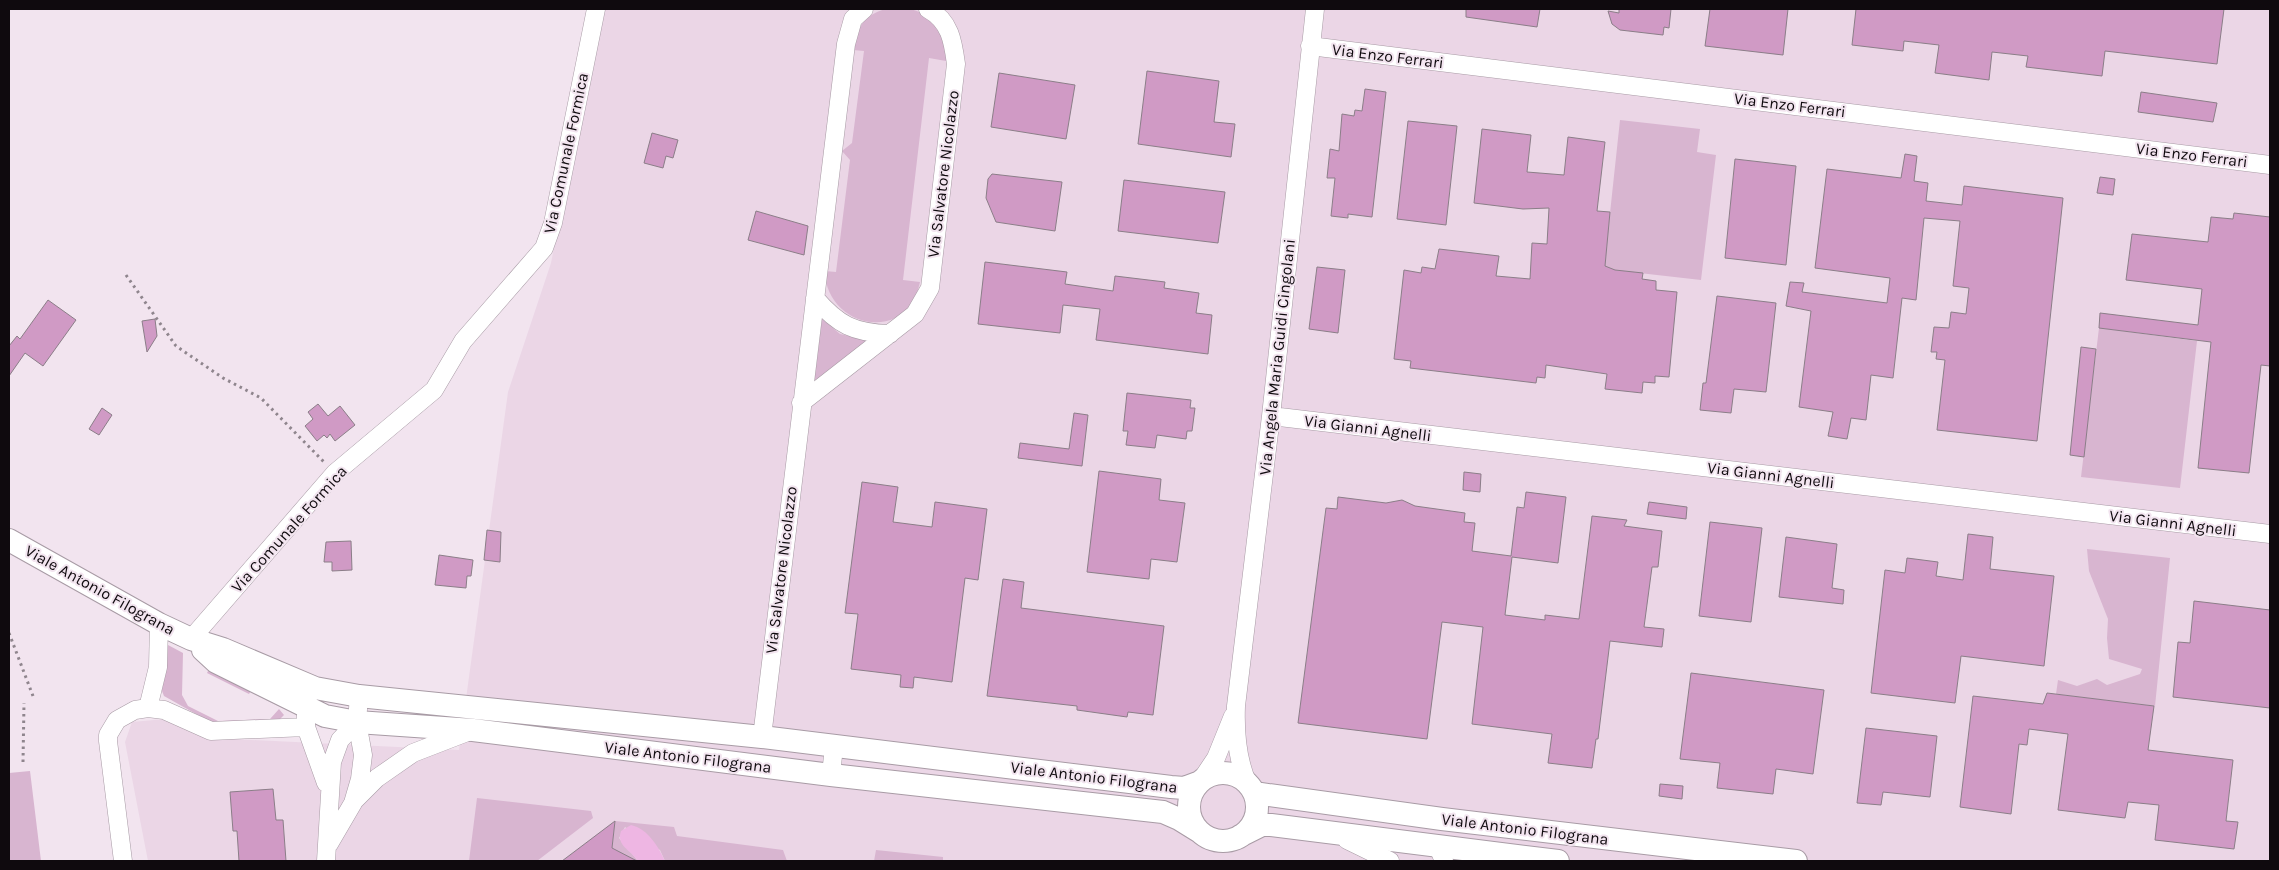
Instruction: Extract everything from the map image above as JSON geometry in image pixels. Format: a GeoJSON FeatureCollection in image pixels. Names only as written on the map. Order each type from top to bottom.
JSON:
{"type":"FeatureCollection","features":[{"type":"Feature","properties":{"kind":"main road","name":"Viale Antonio Filograna"},"geometry":{"type":"LineString","coordinates":[[9,540],[159,624],[191,639],[216,662],[325,716],[357,722],[473,730],[831,775],[1163,812],[1184,821],[1200,832]]}},
{"type":"Feature","properties":{"kind":"main road","name":"Viale Antonio Filograna"},"geometry":{"type":"LineString","coordinates":[[309,708],[359,696],[762,737],[1171,787],[1190,787],[1200,782]]}},
{"type":"Feature","properties":{"kind":"main road"},"geometry":{"type":"LineString","coordinates":[[1219,773],[1240,777],[1251,789],[1257,803],[1254,822],[1240,836],[1220,841],[1200,832],[1190,813],[1190,801],[1200,782],[1219,773]]}},
{"type":"Feature","properties":{"kind":"main road","name":"Viale Antonio Filograna"},"geometry":{"type":"LineString","coordinates":[[1251,789],[1442,819],[1796,861]]}},
{"type":"Feature","properties":{"kind":"main road"},"geometry":{"type":"LineString","coordinates":[[1438,856],[1442,819]]}},
{"type":"Feature","properties":{"kind":"main road","name":"Viale Antonio Filograna"},"geometry":{"type":"LineString","coordinates":[[1240,836],[1262,825],[1330,833],[1438,856],[1546,861]]}},
{"type":"Feature","properties":{"kind":"street","name":"Via Comunale Formica"},"geometry":{"type":"LineString","coordinates":[[191,639],[335,473],[434,390],[462,341],[544,248],[553,223],[596,9]]}},
{"type":"Feature","properties":{"kind":"street","name":"Via Salvatore Nicolazzo"},"geometry":{"type":"LineString","coordinates":[[762,737],[846,44],[853,19],[864,9]]}},
{"type":"Feature","properties":{"kind":"street","name":"Via Salvatore Nicolazzo"},"geometry":{"type":"LineString","coordinates":[[801,403],[915,314],[930,288],[955,74],[953,38],[940,16],[928,9]]}},
{"type":"Feature","properties":{"kind":"street","name":"Via Angela Maria Guidi Cingolani"},"geometry":{"type":"LineString","coordinates":[[1236,706],[1271,416],[1315,9]]}},
{"type":"Feature","properties":{"kind":"street","name":"Via Enzo Ferrari"},"geometry":{"type":"LineString","coordinates":[[1310,46],[2270,165]]}},
{"type":"Feature","properties":{"kind":"street"},"geometry":{"type":"LineString","coordinates":[[815,298],[832,318],[871,334],[890,334]]}},
{"type":"Feature","properties":{"kind":"street","name":"Via Gianni Agnelli"},"geometry":{"type":"LineString","coordinates":[[1271,416],[2270,534]]}},
{"type":"Feature","properties":{"kind":"street"},"geometry":{"type":"LineString","coordinates":[[148,708],[158,667],[159,624]]}},
{"type":"Feature","properties":{"kind":"street"},"geometry":{"type":"LineString","coordinates":[[327,853],[353,802],[363,755],[357,722],[359,696]]}},
{"type":"Feature","properties":{"kind":"street"},"geometry":{"type":"LineString","coordinates":[[1200,782],[1216,758],[1236,706]]}},
{"type":"Feature","properties":{"kind":"street"},"geometry":{"type":"LineString","coordinates":[[1236,706],[1235,725],[1242,771],[1251,789]]}},
{"type":"Feature","properties":{"kind":"street"},"geometry":{"type":"LineString","coordinates":[[123,861],[108,735],[116,720],[124,715],[148,708],[164,710],[211,731],[309,708],[329,791]]}},
{"type":"Feature","properties":{"kind":"street"},"geometry":{"type":"LineString","coordinates":[[327,853],[332,762],[340,740],[357,722]]}},
{"type":"Feature","properties":{"kind":"street"},"geometry":{"type":"LineString","coordinates":[[353,802],[378,778],[413,753],[473,730]]}},
{"type":"Feature","properties":{"kind":"street"},"geometry":{"type":"LineString","coordinates":[[831,775],[834,746]]}},
{"type":"Feature","properties":{"kind":"street"},"geometry":{"type":"LineString","coordinates":[[1330,833],[1362,846],[1390,861]]}},
{"type":"Feature","properties":{"kind":"path"},"geometry":{"type":"LineString","coordinates":[[126,275],[176,346],[223,378],[261,398],[335,473]]}},
{"type":"Feature","properties":{"kind":"path"},"geometry":{"type":"LineString","coordinates":[[9,633],[33,696]]}},
{"type":"Feature","properties":{"kind":"path"},"geometry":{"type":"LineString","coordinates":[[23,762],[24,703]]}},
{"type":"Feature","properties":{"kind":"shaded area"},"geometry":{"type":"Polygon","coordinates":[[[907,8],[918,12],[932,22],[942,36],[945,45],[946,61],[929,58],[903,280],[920,282],[916,297],[900,315],[887,321],[872,322],[858,319],[845,312],[835,301],[828,287],[825,271],[836,272],[850,160],[842,151],[852,143],[864,51],[853,50],[859,29],[866,19],[886,9],[907,8]]]}},
{"type":"Feature","properties":{"kind":"shaded area"},"geometry":{"type":"Polygon","coordinates":[[[601,9],[2270,9],[2270,861],[148,861],[125,742],[132,722],[165,719],[212,738],[459,750],[508,392],[551,263],[601,9]]]}},
{"type":"Feature","properties":{"kind":"shaded area"},"geometry":{"type":"Polygon","coordinates":[[[1620,120],[1700,129],[1697,152],[1716,155],[1701,280],[1604,269],[1620,120]]]}},
{"type":"Feature","properties":{"kind":"shaded area"},"geometry":{"type":"Polygon","coordinates":[[[822,319],[840,334],[868,340],[814,382],[822,319]]]}},
{"type":"Feature","properties":{"kind":"shaded area"},"geometry":{"type":"Polygon","coordinates":[[[2099,328],[2197,341],[2180,488],[2081,477],[2099,328]]]}},
{"type":"Feature","properties":{"kind":"shaded area"},"geometry":{"type":"Polygon","coordinates":[[[2087,549],[2170,558],[2155,706],[2056,694],[2058,680],[2077,686],[2097,679],[2107,685],[2140,674],[2142,669],[2109,659],[2108,619],[2089,571],[2087,549]]]}},
{"type":"Feature","properties":{"kind":"shaded area"},"geometry":{"type":"Polygon","coordinates":[[[168,645],[183,653],[182,695],[188,706],[218,721],[270,719],[279,709],[284,715],[278,721],[212,723],[164,696],[162,691],[165,652],[168,645]]]}},
{"type":"Feature","properties":{"kind":"shaded area"},"geometry":{"type":"Polygon","coordinates":[[[210,667],[252,689],[249,694],[207,673],[210,667]]]}},
{"type":"Feature","properties":{"kind":"shaded area"},"geometry":{"type":"Polygon","coordinates":[[[30,771],[41,861],[9,861],[9,773],[30,771]]]}},
{"type":"Feature","properties":{"kind":"shaded area"},"geometry":{"type":"Polygon","coordinates":[[[477,798],[591,811],[593,818],[537,861],[469,861],[477,798]]]}},
{"type":"Feature","properties":{"kind":"shaded area"},"geometry":{"type":"Polygon","coordinates":[[[615,821],[674,827],[677,836],[783,850],[787,861],[665,861],[660,850],[625,827],[619,838],[638,861],[631,861],[612,849],[615,821]]]}},
{"type":"Feature","properties":{"kind":"shaded area"},"geometry":{"type":"Polygon","coordinates":[[[631,825],[647,834],[656,844],[665,861],[638,861],[625,848],[620,836],[621,831],[631,825]]]}},
{"type":"Feature","properties":{"kind":"shaded area"},"geometry":{"type":"Polygon","coordinates":[[[876,850],[943,857],[943,861],[874,861],[876,850]]]}},
{"type":"Feature","properties":{"kind":"building"},"geometry":{"type":"Polygon","coordinates":[[[1466,9],[1540,9],[1537,27],[1466,17],[1466,9]]]}},
{"type":"Feature","properties":{"kind":"building"},"geometry":{"type":"Polygon","coordinates":[[[1619,9],[1671,9],[1669,28],[1664,27],[1663,35],[1620,30],[1612,24],[1608,11],[1619,13],[1619,9]]]}},
{"type":"Feature","properties":{"kind":"building"},"geometry":{"type":"Polygon","coordinates":[[[1710,9],[1788,9],[1783,55],[1705,46],[1710,9]]]}},
{"type":"Feature","properties":{"kind":"building"},"geometry":{"type":"Polygon","coordinates":[[[1856,9],[2224,9],[2217,64],[2105,51],[2102,76],[2026,67],[2028,56],[1992,52],[1989,80],[1935,73],[1939,45],[1904,41],[1903,51],[1852,45],[1856,9]]]}},
{"type":"Feature","properties":{"kind":"building"},"geometry":{"type":"Polygon","coordinates":[[[1147,71],[1219,81],[1214,122],[1235,124],[1231,157],[1138,144],[1147,71]]]}},
{"type":"Feature","properties":{"kind":"building"},"geometry":{"type":"Polygon","coordinates":[[[999,73],[1075,85],[1066,139],[991,127],[999,73]]]}},
{"type":"Feature","properties":{"kind":"building"},"geometry":{"type":"Polygon","coordinates":[[[1365,89],[1386,92],[1372,217],[1348,214],[1348,218],[1331,216],[1335,178],[1327,178],[1330,149],[1339,151],[1342,114],[1354,116],[1355,110],[1362,111],[1365,89]]]}},
{"type":"Feature","properties":{"kind":"building"},"geometry":{"type":"Polygon","coordinates":[[[2141,92],[2217,103],[2213,122],[2138,112],[2141,92]]]}},
{"type":"Feature","properties":{"kind":"building"},"geometry":{"type":"Polygon","coordinates":[[[1408,121],[1457,126],[1446,225],[1397,219],[1408,121]]]}},
{"type":"Feature","properties":{"kind":"building"},"geometry":{"type":"Polygon","coordinates":[[[1482,129],[1531,135],[1527,172],[1564,175],[1568,137],[1605,142],[1597,211],[1610,212],[1605,266],[1615,270],[1643,273],[1642,279],[1656,281],[1656,290],[1677,292],[1669,377],[1655,376],[1655,383],[1643,382],[1642,393],[1605,389],[1607,374],[1546,365],[1545,378],[1537,377],[1536,383],[1410,368],[1411,361],[1394,359],[1404,270],[1421,273],[1422,267],[1435,269],[1439,249],[1499,256],[1496,276],[1530,279],[1532,243],[1547,244],[1549,208],[1523,209],[1474,203],[1482,129]]]}},
{"type":"Feature","properties":{"kind":"building"},"geometry":{"type":"Polygon","coordinates":[[[652,133],[678,140],[673,158],[666,156],[663,168],[644,163],[652,133]]]}},
{"type":"Feature","properties":{"kind":"building"},"geometry":{"type":"Polygon","coordinates":[[[1905,154],[1917,156],[1914,181],[1928,183],[1926,201],[1962,205],[1964,186],[2063,198],[2037,441],[1937,430],[1945,360],[1936,359],[1937,352],[1931,352],[1934,327],[1949,328],[1951,312],[1966,314],[1969,288],[1953,286],[1960,221],[1924,218],[1916,300],[1902,298],[1893,378],[1871,375],[1866,420],[1851,418],[1847,439],[1828,436],[1833,412],[1799,407],[1811,311],[1786,306],[1790,282],[1804,283],[1802,292],[1887,303],[1890,278],[1815,268],[1827,169],[1901,178],[1905,154]]]}},
{"type":"Feature","properties":{"kind":"building"},"geometry":{"type":"Polygon","coordinates":[[[1735,159],[1796,166],[1786,265],[1725,258],[1735,159]]]}},
{"type":"Feature","properties":{"kind":"building"},"geometry":{"type":"Polygon","coordinates":[[[992,174],[1062,182],[1055,231],[996,222],[986,198],[988,179],[992,174]]]}},
{"type":"Feature","properties":{"kind":"building"},"geometry":{"type":"Polygon","coordinates":[[[2100,177],[2115,179],[2113,195],[2097,193],[2100,177]]]}},
{"type":"Feature","properties":{"kind":"building"},"geometry":{"type":"Polygon","coordinates":[[[1124,180],[1225,192],[1218,243],[1118,231],[1124,180]]]}},
{"type":"Feature","properties":{"kind":"building"},"geometry":{"type":"Polygon","coordinates":[[[756,211],[808,226],[804,255],[748,240],[756,211]]]}},
{"type":"Feature","properties":{"kind":"building"},"geometry":{"type":"Polygon","coordinates":[[[2234,213],[2270,217],[2270,366],[2261,365],[2249,473],[2198,468],[2211,342],[2099,328],[2100,313],[2198,325],[2202,289],[2126,280],[2132,234],[2208,242],[2211,217],[2233,219],[2234,213]]]}},
{"type":"Feature","properties":{"kind":"building"},"geometry":{"type":"Polygon","coordinates":[[[985,262],[1067,272],[1065,284],[1113,291],[1115,276],[1165,282],[1164,288],[1199,293],[1196,313],[1212,315],[1208,354],[1096,340],[1100,309],[1063,305],[1060,333],[978,324],[985,262]]]}},
{"type":"Feature","properties":{"kind":"building"},"geometry":{"type":"Polygon","coordinates":[[[1317,267],[1345,270],[1338,333],[1309,329],[1317,267]]]}},
{"type":"Feature","properties":{"kind":"building"},"geometry":{"type":"Polygon","coordinates":[[[1717,296],[1776,303],[1766,392],[1734,389],[1731,413],[1700,410],[1703,383],[1706,383],[1717,296]]]}},
{"type":"Feature","properties":{"kind":"building"},"geometry":{"type":"Polygon","coordinates":[[[48,300],[76,320],[43,366],[25,353],[9,376],[9,346],[17,336],[20,339],[48,300]]]}},
{"type":"Feature","properties":{"kind":"building"},"geometry":{"type":"Polygon","coordinates":[[[155,319],[157,336],[147,352],[142,321],[155,319]]]}},
{"type":"Feature","properties":{"kind":"building"},"geometry":{"type":"Polygon","coordinates":[[[2081,347],[2096,349],[2084,457],[2070,455],[2081,347]]]}},
{"type":"Feature","properties":{"kind":"building"},"geometry":{"type":"Polygon","coordinates":[[[1127,393],[1191,400],[1190,408],[1195,408],[1192,431],[1187,431],[1186,439],[1157,435],[1155,448],[1126,445],[1128,431],[1123,431],[1127,393]]]}},
{"type":"Feature","properties":{"kind":"building"},"geometry":{"type":"Polygon","coordinates":[[[318,404],[328,416],[340,406],[355,425],[335,441],[330,434],[327,438],[324,435],[317,441],[305,426],[313,419],[308,412],[318,404]]]}},
{"type":"Feature","properties":{"kind":"building"},"geometry":{"type":"Polygon","coordinates":[[[102,408],[112,415],[99,435],[89,429],[102,408]]]}},
{"type":"Feature","properties":{"kind":"building"},"geometry":{"type":"Polygon","coordinates":[[[1074,413],[1088,415],[1082,466],[1018,458],[1020,443],[1069,449],[1074,413]]]}},
{"type":"Feature","properties":{"kind":"building"},"geometry":{"type":"Polygon","coordinates":[[[1099,471],[1161,479],[1159,500],[1185,503],[1177,562],[1151,559],[1149,579],[1087,572],[1099,471]]]}},
{"type":"Feature","properties":{"kind":"building"},"geometry":{"type":"Polygon","coordinates":[[[1464,472],[1481,474],[1480,492],[1463,490],[1464,472]]]}},
{"type":"Feature","properties":{"kind":"building"},"geometry":{"type":"Polygon","coordinates":[[[862,482],[898,487],[893,522],[932,527],[935,502],[987,509],[978,580],[965,578],[952,682],[914,677],[913,688],[900,687],[901,675],[851,669],[858,614],[845,613],[862,482]]]}},
{"type":"Feature","properties":{"kind":"building"},"geometry":{"type":"Polygon","coordinates":[[[1526,492],[1566,497],[1558,563],[1512,557],[1505,615],[1545,620],[1545,615],[1579,619],[1592,516],[1627,520],[1624,526],[1662,531],[1658,567],[1652,567],[1644,627],[1664,629],[1662,647],[1610,641],[1598,739],[1596,739],[1592,768],[1548,763],[1552,734],[1472,724],[1483,627],[1442,622],[1427,739],[1298,723],[1326,508],[1337,509],[1338,497],[1386,503],[1402,500],[1415,506],[1465,513],[1464,522],[1475,523],[1472,551],[1511,556],[1517,507],[1524,508],[1526,492]]]}},
{"type":"Feature","properties":{"kind":"building"},"geometry":{"type":"Polygon","coordinates":[[[1649,502],[1687,507],[1686,519],[1647,514],[1649,502]]]}},
{"type":"Feature","properties":{"kind":"building"},"geometry":{"type":"Polygon","coordinates":[[[1710,522],[1762,528],[1751,622],[1699,616],[1710,522]]]}},
{"type":"Feature","properties":{"kind":"building"},"geometry":{"type":"Polygon","coordinates":[[[487,530],[501,532],[500,562],[484,560],[487,530]]]}},
{"type":"Feature","properties":{"kind":"building"},"geometry":{"type":"Polygon","coordinates":[[[1968,534],[1993,537],[1990,569],[2054,576],[2044,666],[1961,656],[1955,703],[1871,693],[1885,570],[1905,573],[1907,558],[1938,562],[1936,576],[1963,580],[1968,534]]]}},
{"type":"Feature","properties":{"kind":"building"},"geometry":{"type":"Polygon","coordinates":[[[1786,537],[1837,544],[1832,588],[1844,590],[1843,604],[1779,597],[1786,537]]]}},
{"type":"Feature","properties":{"kind":"building"},"geometry":{"type":"Polygon","coordinates":[[[351,541],[352,570],[332,571],[332,562],[324,562],[326,542],[351,541]]]}},
{"type":"Feature","properties":{"kind":"building"},"geometry":{"type":"Polygon","coordinates":[[[439,555],[473,560],[471,576],[467,576],[466,588],[435,585],[439,555]]]}},
{"type":"Feature","properties":{"kind":"building"},"geometry":{"type":"Polygon","coordinates":[[[1003,579],[1024,582],[1021,608],[1164,626],[1153,715],[1128,712],[1127,717],[1077,710],[1077,706],[987,696],[1003,579]]]}},
{"type":"Feature","properties":{"kind":"building"},"geometry":{"type":"Polygon","coordinates":[[[2194,601],[2270,610],[2270,708],[2173,697],[2178,642],[2190,643],[2194,601]]]}},
{"type":"Feature","properties":{"kind":"building"},"geometry":{"type":"Polygon","coordinates":[[[1691,673],[1824,690],[1813,774],[1776,769],[1773,794],[1717,788],[1720,763],[1680,759],[1691,673]]]}},
{"type":"Feature","properties":{"kind":"building"},"geometry":{"type":"Polygon","coordinates":[[[2047,693],[2154,706],[2148,750],[2233,760],[2226,821],[2238,822],[2234,849],[2155,840],[2159,805],[2128,802],[2125,818],[2058,810],[2068,734],[2029,729],[2027,745],[2019,744],[2011,814],[1960,807],[1973,696],[2043,704],[2047,693]]]}},
{"type":"Feature","properties":{"kind":"building"},"geometry":{"type":"Polygon","coordinates":[[[1866,728],[1937,736],[1930,797],[1883,792],[1881,805],[1857,803],[1866,728]]]}},
{"type":"Feature","properties":{"kind":"building"},"geometry":{"type":"Polygon","coordinates":[[[1660,784],[1683,786],[1682,799],[1659,796],[1660,784]]]}},
{"type":"Feature","properties":{"kind":"building"},"geometry":{"type":"Polygon","coordinates":[[[273,789],[276,820],[283,820],[286,861],[239,861],[237,831],[233,831],[230,792],[273,789]]]}},
{"type":"Feature","properties":{"kind":"building"},"geometry":{"type":"Polygon","coordinates":[[[615,821],[612,848],[637,861],[562,861],[615,821]]]}}]}
